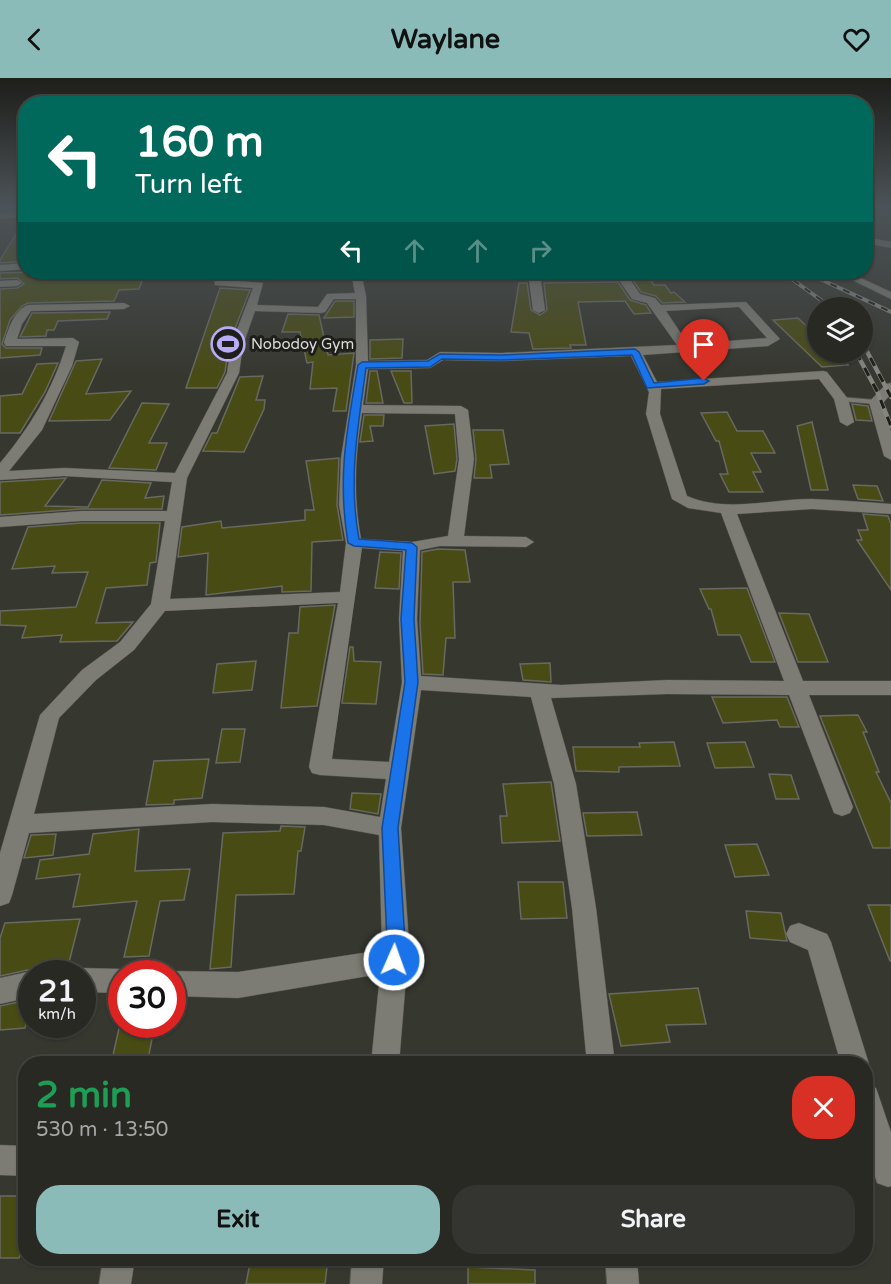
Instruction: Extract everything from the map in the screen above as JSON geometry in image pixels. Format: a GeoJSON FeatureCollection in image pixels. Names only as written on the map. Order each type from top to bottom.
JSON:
{"type":"FeatureCollection","features":[{"type":"Feature","properties":{"kind":"street"},"geometry":{"type":"LineString","coordinates":[[0,268],[18,267]]}},
{"type":"Feature","properties":{"kind":"street"},"geometry":{"type":"LineString","coordinates":[[0,895],[50,715],[88,675],[127,646],[160,605],[180,478],[233,373],[237,345],[259,285],[219,283],[219,279]]}},
{"type":"Feature","properties":{"kind":"street"},"geometry":{"type":"LineString","coordinates":[[357,279],[361,296],[362,365],[348,458],[347,505],[354,543],[348,597],[320,767],[398,771]]}},
{"type":"Feature","properties":{"kind":"street"},"geometry":{"type":"LineString","coordinates":[[535,279],[539,310]]}},
{"type":"Feature","properties":{"kind":"street"},"geometry":{"type":"LineString","coordinates":[[624,279],[636,297],[651,300],[684,347]]}},
{"type":"Feature","properties":{"kind":"street"},"geometry":{"type":"LineString","coordinates":[[856,279],[891,296]]}},
{"type":"Feature","properties":{"kind":"street"},"geometry":{"type":"LineString","coordinates":[[0,285],[17,283]]}},
{"type":"Feature","properties":{"kind":"street"},"geometry":{"type":"LineString","coordinates":[[252,308],[321,310],[331,296],[361,296]]}},
{"type":"Feature","properties":{"kind":"street"},"geometry":{"type":"LineString","coordinates":[[362,365],[430,364],[440,357],[635,352],[768,342],[774,339],[742,304],[658,308]]}},
{"type":"Feature","properties":{"kind":"street"},"geometry":{"type":"LineString","coordinates":[[0,354],[10,343],[16,332],[16,324],[28,308],[124,306]]}},
{"type":"Feature","properties":{"kind":"street"},"geometry":{"type":"LineString","coordinates":[[0,324],[16,324]]}},
{"type":"Feature","properties":{"kind":"street"},"geometry":{"type":"LineString","coordinates":[[0,472],[35,430],[66,366],[73,342],[10,343]]}},
{"type":"Feature","properties":{"kind":"street"},"geometry":{"type":"LineString","coordinates":[[635,352],[656,392],[653,414],[680,499],[689,505],[765,508],[811,504],[891,509]]}},
{"type":"Feature","properties":{"kind":"street"},"geometry":{"type":"LineString","coordinates":[[651,386],[774,376],[823,375],[841,399],[847,422]]}},
{"type":"Feature","properties":{"kind":"street"},"geometry":{"type":"LineString","coordinates":[[891,387],[876,402],[891,456]]}},
{"type":"Feature","properties":{"kind":"street"},"geometry":{"type":"LineString","coordinates":[[355,409],[461,410],[465,424],[463,507],[455,542]]}},
{"type":"Feature","properties":{"kind":"street"},"geometry":{"type":"LineString","coordinates":[[0,477],[64,472],[180,478]]}},
{"type":"Feature","properties":{"kind":"street"},"geometry":{"type":"LineString","coordinates":[[727,508],[842,807]]}},
{"type":"Feature","properties":{"kind":"street"},"geometry":{"type":"LineString","coordinates":[[0,522],[81,516],[175,516]]}},
{"type":"Feature","properties":{"kind":"street"},"geometry":{"type":"LineString","coordinates":[[354,543],[412,547],[440,541],[525,542]]}},
{"type":"Feature","properties":{"kind":"street"},"geometry":{"type":"LineString","coordinates":[[386,1056],[396,942],[390,828],[412,682],[408,619],[412,547]]}},
{"type":"Feature","properties":{"kind":"street"},"geometry":{"type":"LineString","coordinates":[[160,605],[348,597]]}},
{"type":"Feature","properties":{"kind":"street"},"geometry":{"type":"LineString","coordinates":[[412,682],[539,691],[797,686],[891,688]]}},
{"type":"Feature","properties":{"kind":"street"},"geometry":{"type":"LineString","coordinates":[[539,691],[565,784],[584,909],[600,1056]]}},
{"type":"Feature","properties":{"kind":"street"},"geometry":{"type":"LineString","coordinates":[[19,824],[212,813],[324,816],[390,828]]}},
{"type":"Feature","properties":{"kind":"street"},"geometry":{"type":"LineString","coordinates":[[799,934],[818,942],[853,1056]]}},
{"type":"Feature","properties":{"kind":"street"},"geometry":{"type":"LineString","coordinates":[[186,983],[238,985],[394,960]]}},
{"type":"Feature","properties":{"kind":"street"},"geometry":{"type":"LineString","coordinates":[[0,991],[18,987]]}},
{"type":"Feature","properties":{"kind":"street"},"geometry":{"type":"LineString","coordinates":[[873,1132],[881,1170]]}},
{"type":"Feature","properties":{"kind":"street"},"geometry":{"type":"LineString","coordinates":[[0,1160],[18,1161]]}},
{"type":"Feature","properties":{"kind":"street"},"geometry":{"type":"LineString","coordinates":[[115,1284],[118,1266]]}},
{"type":"Feature","properties":{"kind":"street"},"geometry":{"type":"LineString","coordinates":[[366,1284],[367,1266]]}},
{"type":"Feature","properties":{"kind":"street"},"geometry":{"type":"LineString","coordinates":[[622,1266],[623,1284]]}},
{"type":"Feature","properties":{"kind":"lane"},"geometry":{"type":"LineString","coordinates":[[841,399],[876,402]]}},
{"type":"Feature","properties":{"kind":"building"},"geometry":{"type":"Polygon","coordinates":[[[18,272],[18,279],[0,279],[0,273],[18,272]]]}},
{"type":"Feature","properties":{"kind":"building"},"geometry":{"type":"Polygon","coordinates":[[[18,279],[143,279],[139,289],[119,290],[114,301],[28,303],[22,306],[10,320],[2,344],[6,348],[42,348],[40,355],[0,358],[0,289],[17,288],[24,284],[18,279]]]}},
{"type":"Feature","properties":{"kind":"building"},"geometry":{"type":"Polygon","coordinates":[[[632,279],[650,279],[654,285],[665,285],[671,293],[674,292],[685,302],[662,303],[656,296],[641,292],[632,279]]]}},
{"type":"Feature","properties":{"kind":"building"},"geometry":{"type":"Polygon","coordinates":[[[618,282],[630,300],[646,305],[651,313],[634,314],[625,301],[578,302],[586,345],[570,345],[571,348],[533,349],[529,333],[511,332],[519,283],[527,283],[531,310],[540,315],[547,310],[544,283],[618,282]]]}},
{"type":"Feature","properties":{"kind":"building"},"geometry":{"type":"Polygon","coordinates":[[[220,288],[250,290],[229,344],[225,372],[217,388],[186,388],[220,288]]]}},
{"type":"Feature","properties":{"kind":"building"},"geometry":{"type":"Polygon","coordinates":[[[335,301],[354,301],[354,317],[324,318],[335,301]]]}},
{"type":"Feature","properties":{"kind":"building"},"geometry":{"type":"Polygon","coordinates":[[[110,312],[107,319],[58,321],[54,330],[47,330],[46,336],[20,337],[32,313],[110,312]]]}},
{"type":"Feature","properties":{"kind":"building"},"geometry":{"type":"Polygon","coordinates":[[[288,314],[319,315],[328,355],[354,353],[346,411],[333,411],[337,388],[310,389],[313,362],[307,363],[300,332],[282,332],[288,314]]]}},
{"type":"Feature","properties":{"kind":"building"},"geometry":{"type":"Polygon","coordinates":[[[798,318],[807,327],[807,353],[773,320],[798,318]]]}},
{"type":"Feature","properties":{"kind":"building"},"geometry":{"type":"Polygon","coordinates":[[[403,339],[402,358],[370,359],[370,340],[403,339]]]}},
{"type":"Feature","properties":{"kind":"building"},"geometry":{"type":"Polygon","coordinates":[[[102,359],[86,394],[131,391],[110,420],[49,421],[76,361],[102,359]]]}},
{"type":"Feature","properties":{"kind":"building"},"geometry":{"type":"Polygon","coordinates":[[[58,363],[45,392],[20,433],[0,433],[0,396],[22,394],[37,364],[58,363]]]}},
{"type":"Feature","properties":{"kind":"building"},"geometry":{"type":"Polygon","coordinates":[[[818,363],[846,363],[848,365],[822,367],[818,363]]]}},
{"type":"Feature","properties":{"kind":"building"},"geometry":{"type":"Polygon","coordinates":[[[370,371],[377,371],[383,403],[366,403],[370,371]]]}},
{"type":"Feature","properties":{"kind":"building"},"geometry":{"type":"Polygon","coordinates":[[[391,371],[411,371],[412,403],[404,403],[391,371]]]}},
{"type":"Feature","properties":{"kind":"building"},"geometry":{"type":"Polygon","coordinates":[[[263,376],[256,400],[265,400],[264,409],[244,452],[203,451],[212,433],[217,433],[240,377],[263,376]]]}},
{"type":"Feature","properties":{"kind":"building"},"geometry":{"type":"Polygon","coordinates":[[[142,403],[169,404],[149,443],[167,443],[156,470],[109,468],[142,403]]]}},
{"type":"Feature","properties":{"kind":"building"},"geometry":{"type":"Polygon","coordinates":[[[852,404],[868,406],[872,421],[856,420],[852,404]]]}},
{"type":"Feature","properties":{"kind":"building"},"geometry":{"type":"Polygon","coordinates":[[[727,412],[737,431],[763,431],[775,453],[751,453],[761,472],[753,472],[763,492],[729,492],[720,474],[728,474],[719,441],[716,441],[701,413],[727,412]]]}},
{"type":"Feature","properties":{"kind":"building"},"geometry":{"type":"Polygon","coordinates":[[[364,415],[384,415],[383,426],[370,426],[373,441],[360,442],[364,415]]]}},
{"type":"Feature","properties":{"kind":"building"},"geometry":{"type":"Polygon","coordinates":[[[812,422],[828,490],[811,490],[797,426],[812,422]]]}},
{"type":"Feature","properties":{"kind":"building"},"geometry":{"type":"Polygon","coordinates":[[[454,424],[457,459],[455,471],[434,474],[425,426],[454,424]]]}},
{"type":"Feature","properties":{"kind":"building"},"geometry":{"type":"Polygon","coordinates":[[[473,430],[503,430],[509,464],[490,465],[492,478],[474,478],[476,459],[473,430]]]}},
{"type":"Feature","properties":{"kind":"building"},"geometry":{"type":"Polygon","coordinates":[[[339,458],[337,505],[343,540],[312,542],[311,591],[282,592],[282,586],[206,595],[208,553],[178,557],[182,527],[221,521],[222,528],[305,520],[305,510],[314,510],[306,461],[339,458]]]}},
{"type":"Feature","properties":{"kind":"building"},"geometry":{"type":"Polygon","coordinates":[[[66,478],[45,506],[88,507],[102,480],[151,483],[145,498],[164,496],[162,509],[81,509],[0,515],[0,482],[66,478]]]}},
{"type":"Feature","properties":{"kind":"building"},"geometry":{"type":"Polygon","coordinates":[[[853,485],[877,486],[883,501],[858,499],[853,485]]]}},
{"type":"Feature","properties":{"kind":"building"},"geometry":{"type":"Polygon","coordinates":[[[863,514],[888,516],[891,524],[891,590],[857,540],[862,540],[858,530],[868,530],[863,514]]]}},
{"type":"Feature","properties":{"kind":"building"},"geometry":{"type":"Polygon","coordinates":[[[81,523],[160,523],[156,562],[150,563],[147,585],[106,588],[96,623],[133,622],[117,641],[60,642],[62,635],[22,638],[26,626],[0,625],[0,611],[76,607],[88,572],[52,573],[55,566],[12,569],[28,527],[81,523]]]}},
{"type":"Feature","properties":{"kind":"building"},"geometry":{"type":"Polygon","coordinates":[[[438,549],[465,550],[470,582],[453,582],[455,638],[446,638],[443,675],[423,674],[420,623],[422,552],[438,549]]]}},
{"type":"Feature","properties":{"kind":"building"},"geometry":{"type":"Polygon","coordinates":[[[380,552],[401,553],[399,589],[375,588],[380,552]]]}},
{"type":"Feature","properties":{"kind":"building"},"geometry":{"type":"Polygon","coordinates":[[[747,588],[775,662],[751,662],[740,635],[718,635],[711,609],[700,589],[747,588]]]}},
{"type":"Feature","properties":{"kind":"building"},"geometry":{"type":"Polygon","coordinates":[[[335,605],[317,706],[281,708],[289,633],[298,633],[300,607],[335,605]]]}},
{"type":"Feature","properties":{"kind":"building"},"geometry":{"type":"Polygon","coordinates":[[[779,613],[809,614],[828,662],[798,662],[779,613]]]}},
{"type":"Feature","properties":{"kind":"building"},"geometry":{"type":"Polygon","coordinates":[[[350,647],[353,647],[354,661],[381,662],[376,704],[342,703],[350,647]]]}},
{"type":"Feature","properties":{"kind":"building"},"geometry":{"type":"Polygon","coordinates":[[[256,661],[252,690],[213,693],[217,664],[256,661]]]}},
{"type":"Feature","properties":{"kind":"building"},"geometry":{"type":"Polygon","coordinates":[[[550,663],[551,682],[523,680],[520,664],[550,663]]]}},
{"type":"Feature","properties":{"kind":"building"},"geometry":{"type":"Polygon","coordinates":[[[712,697],[787,697],[799,727],[780,727],[777,720],[723,723],[712,697]]]}},
{"type":"Feature","properties":{"kind":"building"},"geometry":{"type":"Polygon","coordinates":[[[858,715],[867,732],[863,732],[879,772],[876,772],[891,803],[891,848],[873,848],[820,716],[858,715]]]}},
{"type":"Feature","properties":{"kind":"building"},"geometry":{"type":"Polygon","coordinates":[[[222,729],[245,729],[240,762],[216,763],[222,729]]]}},
{"type":"Feature","properties":{"kind":"building"},"geometry":{"type":"Polygon","coordinates":[[[674,742],[680,766],[619,767],[619,772],[576,771],[573,747],[640,747],[639,743],[674,742]]]}},
{"type":"Feature","properties":{"kind":"building"},"geometry":{"type":"Polygon","coordinates":[[[745,742],[754,767],[715,768],[707,743],[745,742]]]}},
{"type":"Feature","properties":{"kind":"building"},"geometry":{"type":"Polygon","coordinates":[[[209,759],[202,798],[174,800],[174,804],[146,805],[154,761],[209,759]]]}},
{"type":"Feature","properties":{"kind":"building"},"geometry":{"type":"Polygon","coordinates":[[[769,774],[791,775],[799,799],[776,799],[769,774]]]}},
{"type":"Feature","properties":{"kind":"building"},"geometry":{"type":"Polygon","coordinates":[[[551,782],[560,841],[502,843],[500,816],[507,816],[503,784],[551,782]]]}},
{"type":"Feature","properties":{"kind":"building"},"geometry":{"type":"Polygon","coordinates":[[[352,793],[381,794],[378,814],[350,809],[352,793]]]}},
{"type":"Feature","properties":{"kind":"building"},"geometry":{"type":"Polygon","coordinates":[[[637,812],[642,835],[587,836],[583,813],[637,812]]]}},
{"type":"Feature","properties":{"kind":"building"},"geometry":{"type":"Polygon","coordinates":[[[281,826],[305,827],[301,851],[298,851],[294,894],[236,895],[231,967],[210,969],[223,833],[280,831],[281,826]]]}},
{"type":"Feature","properties":{"kind":"building"},"geometry":{"type":"Polygon","coordinates":[[[139,829],[135,871],[190,869],[184,900],[160,901],[149,956],[124,957],[137,901],[73,907],[80,874],[36,879],[40,860],[89,854],[93,834],[139,829]]]}},
{"type":"Feature","properties":{"kind":"building"},"geometry":{"type":"Polygon","coordinates":[[[56,834],[53,855],[24,858],[31,835],[56,834]]]}},
{"type":"Feature","properties":{"kind":"building"},"geometry":{"type":"Polygon","coordinates":[[[757,844],[769,875],[735,877],[725,845],[757,844]]]}},
{"type":"Feature","properties":{"kind":"building"},"geometry":{"type":"Polygon","coordinates":[[[518,882],[563,882],[567,918],[521,919],[518,882]]]}},
{"type":"Feature","properties":{"kind":"building"},"geometry":{"type":"Polygon","coordinates":[[[868,905],[891,905],[891,961],[890,961],[868,905]]]}},
{"type":"Feature","properties":{"kind":"building"},"geometry":{"type":"Polygon","coordinates":[[[746,911],[781,913],[787,941],[750,938],[746,911]]]}},
{"type":"Feature","properties":{"kind":"building"},"geometry":{"type":"Polygon","coordinates":[[[80,919],[70,960],[18,960],[18,972],[0,976],[0,938],[5,923],[80,919]]]}},
{"type":"Feature","properties":{"kind":"building"},"geometry":{"type":"Polygon","coordinates":[[[698,988],[706,1024],[666,1025],[670,1042],[621,1046],[609,994],[698,988]]]}},
{"type":"Feature","properties":{"kind":"building"},"geometry":{"type":"Polygon","coordinates":[[[18,1002],[18,1029],[0,1030],[0,1006],[18,1002]]]}},
{"type":"Feature","properties":{"kind":"building"},"geometry":{"type":"Polygon","coordinates":[[[117,1038],[152,1038],[149,1056],[113,1056],[117,1038]]]}},
{"type":"Feature","properties":{"kind":"building"},"geometry":{"type":"Polygon","coordinates":[[[0,1196],[18,1196],[18,1258],[0,1258],[0,1196]]]}},
{"type":"Feature","properties":{"kind":"building"},"geometry":{"type":"Polygon","coordinates":[[[249,1266],[327,1266],[325,1284],[246,1284],[249,1266]]]}},
{"type":"Feature","properties":{"kind":"building"},"geometry":{"type":"Polygon","coordinates":[[[468,1267],[535,1270],[535,1284],[468,1284],[468,1267]]]}},
{"type":"Feature","properties":{"kind":"railway"},"geometry":{"type":"LineString","coordinates":[[792,279],[817,297]]}},
{"type":"Feature","properties":{"kind":"railway"},"geometry":{"type":"LineString","coordinates":[[820,279],[891,312]]}},
{"type":"Feature","properties":{"kind":"railway"},"geometry":{"type":"LineString","coordinates":[[862,363],[877,391],[891,426]]}},
{"type":"Feature","properties":{"kind":"railway"},"geometry":{"type":"LineString","coordinates":[[873,363],[891,397]]}},
{"type":"Feature","properties":{"kind":"place","name":"Nobodoy Gym"},"geometry":{"type":"Point","coordinates":[228,344]}},
{"type":"Feature","properties":{"kind":"route"},"geometry":{"type":"LineString","coordinates":[[394,960],[396,942],[390,828],[412,682],[408,619],[412,547],[354,543],[347,505],[348,458],[362,365],[430,364],[440,357],[566,356],[635,352],[651,386],[704,381]]}}]}
